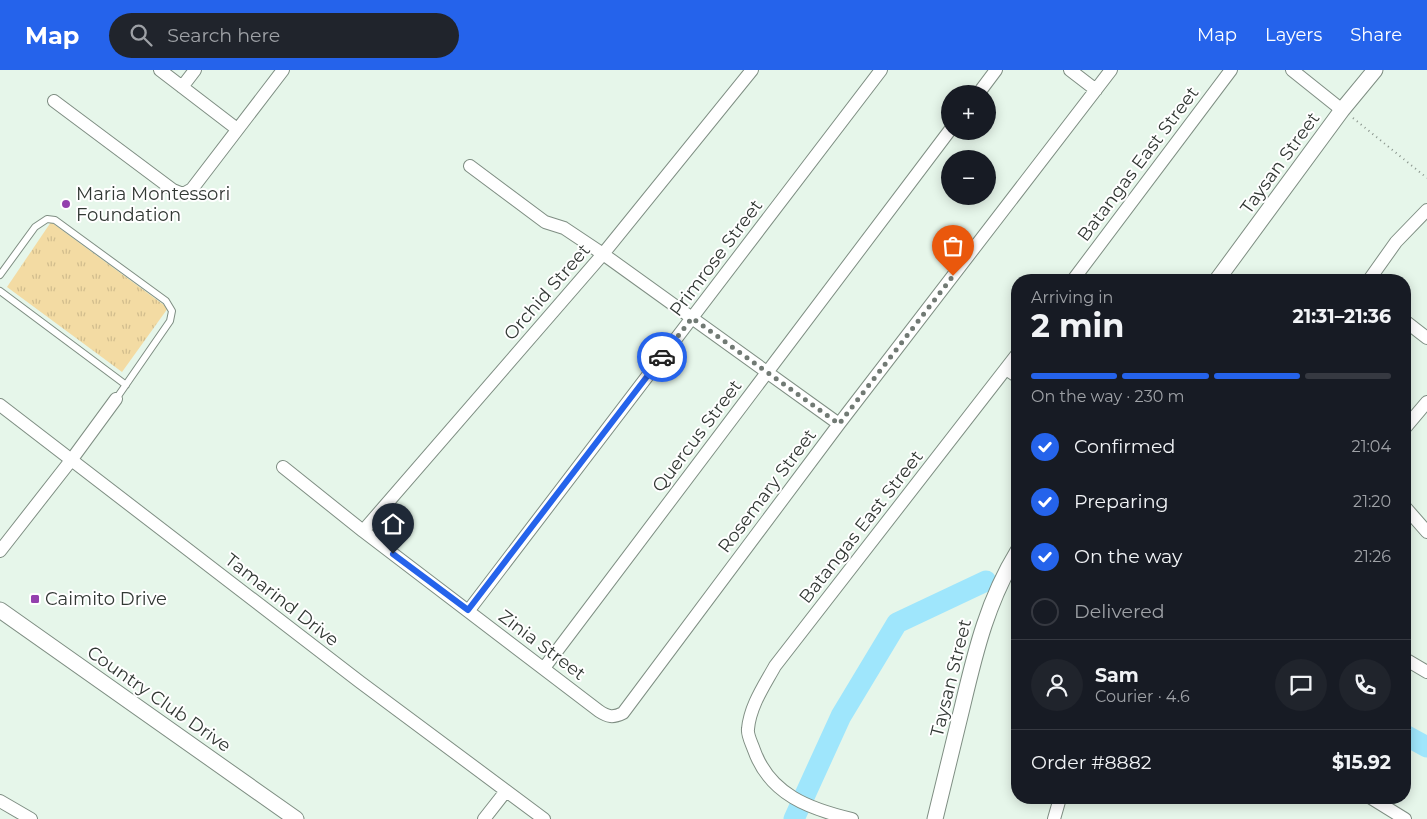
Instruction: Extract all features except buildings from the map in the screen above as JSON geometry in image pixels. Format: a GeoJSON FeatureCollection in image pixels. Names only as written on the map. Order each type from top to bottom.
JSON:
{"type":"FeatureCollection","features":[{"type":"Feature","properties":{"kind":"street"},"geometry":{"type":"LineString","coordinates":[[160,70],[237,129]]}},
{"type":"Feature","properties":{"kind":"street"},"geometry":{"type":"LineString","coordinates":[[182,87],[195,70]]}},
{"type":"Feature","properties":{"kind":"street"},"geometry":{"type":"LineString","coordinates":[[54,101],[173,190],[183,194],[192,189],[283,70]]}},
{"type":"Feature","properties":{"kind":"street","name":"Orchid Street"},"geometry":{"type":"LineString","coordinates":[[363,531],[603,254],[752,70]]}},
{"type":"Feature","properties":{"kind":"street","name":"Primrose Street"},"geometry":{"type":"LineString","coordinates":[[468,610],[881,70]]}},
{"type":"Feature","properties":{"kind":"street"},"geometry":{"type":"LineString","coordinates":[[985,85],[996,70]]}},
{"type":"Feature","properties":{"kind":"street"},"geometry":{"type":"LineString","coordinates":[[1070,70],[1096,90]]}},
{"type":"Feature","properties":{"kind":"street","name":"Rosemary Street"},"geometry":{"type":"LineString","coordinates":[[616,716],[623,713],[629,706],[839,424],[1111,70]]}},
{"type":"Feature","properties":{"kind":"street","name":"Batangas East Street"},"geometry":{"type":"LineString","coordinates":[[1078,274],[1231,70]]}},
{"type":"Feature","properties":{"kind":"street"},"geometry":{"type":"LineString","coordinates":[[1292,70],[1342,110]]}},
{"type":"Feature","properties":{"kind":"street","name":"Taysan Street"},"geometry":{"type":"LineString","coordinates":[[1221,274],[1342,110],[1375,70]]}},
{"type":"Feature","properties":{"kind":"street","name":"Quercus Street"},"geometry":{"type":"LineString","coordinates":[[544,668],[942,140]]}},
{"type":"Feature","properties":{"kind":"street"},"geometry":{"type":"LineString","coordinates":[[470,166],[546,222],[564,228],[603,254],[839,424]]}},
{"type":"Feature","properties":{"kind":"street"},"geometry":{"type":"LineString","coordinates":[[1373,274],[1396,242],[1427,210]]}},
{"type":"Feature","properties":{"kind":"street"},"geometry":{"type":"LineString","coordinates":[[1411,325],[1427,338]]}},
{"type":"Feature","properties":{"kind":"street","name":"Batangas East Street"},"geometry":{"type":"LineString","coordinates":[[852,819],[822,812],[780,791],[759,764],[747,731],[752,708],[775,666],[1011,362]]}},
{"type":"Feature","properties":{"kind":"street"},"geometry":{"type":"LineString","coordinates":[[1006,369],[1011,372]]}},
{"type":"Feature","properties":{"kind":"street"},"geometry":{"type":"LineString","coordinates":[[0,551],[116,399]]}},
{"type":"Feature","properties":{"kind":"street"},"geometry":{"type":"LineString","coordinates":[[1411,421],[1427,402]]}},
{"type":"Feature","properties":{"kind":"street","name":"Tamarind Drive"},"geometry":{"type":"LineString","coordinates":[[0,405],[360,682],[544,819]]}},
{"type":"Feature","properties":{"kind":"street","name":"Zinia Street"},"geometry":{"type":"LineString","coordinates":[[283,468],[599,711],[607,716],[616,716]]}},
{"type":"Feature","properties":{"kind":"street"},"geometry":{"type":"LineString","coordinates":[[1411,514],[1427,532]]}},
{"type":"Feature","properties":{"kind":"street","name":"Taysan Street"},"geometry":{"type":"LineString","coordinates":[[935,819],[979,637],[993,596],[1011,562]]}},
{"type":"Feature","properties":{"kind":"street","name":"Country Club Drive"},"geometry":{"type":"LineString","coordinates":[[0,610],[296,819]]}},
{"type":"Feature","properties":{"kind":"street"},"geometry":{"type":"LineString","coordinates":[[1411,663],[1427,672]]}},
{"type":"Feature","properties":{"kind":"street"},"geometry":{"type":"LineString","coordinates":[[484,819],[506,790]]}},
{"type":"Feature","properties":{"kind":"street"},"geometry":{"type":"LineString","coordinates":[[0,801],[31,819]]}},
{"type":"Feature","properties":{"kind":"street"},"geometry":{"type":"LineString","coordinates":[[1054,819],[1058,804]]}},
{"type":"Feature","properties":{"kind":"street"},"geometry":{"type":"LineString","coordinates":[[1381,804],[1405,819]]}},
{"type":"Feature","properties":{"kind":"lane"},"geometry":{"type":"LineString","coordinates":[[0,275],[35,227],[47,219],[55,220],[166,301],[172,311],[170,321],[116,399]]}},
{"type":"Feature","properties":{"kind":"lane"},"geometry":{"type":"LineString","coordinates":[[0,291],[126,385]]}},
{"type":"Feature","properties":{"kind":"path"},"geometry":{"type":"LineString","coordinates":[[1342,110],[1427,178]]}},
{"type":"Feature","properties":{"kind":"green space"},"geometry":{"type":"Polygon","coordinates":[[[51,222],[168,308],[122,372],[7,287],[51,222]]]}},
{"type":"Feature","properties":{"kind":"waterway"},"geometry":{"type":"LineString","coordinates":[[794,819],[841,716],[897,623],[986,581]]}},
{"type":"Feature","properties":{"kind":"waterway"},"geometry":{"type":"LineString","coordinates":[[1411,738],[1427,747]]}},
{"type":"Feature","properties":{"kind":"way so far"},"geometry":{"type":"LineString","coordinates":[[662,357],[692,318],[839,424],[953,276]]}},
{"type":"Feature","properties":{"kind":"place","name":"Maria Montessori Foundation"},"geometry":{"type":"Point","coordinates":[66,204]}},
{"type":"Feature","properties":{"kind":"place","name":"Caimito Drive"},"geometry":{"type":"Point","coordinates":[35,599]}},
{"type":"Feature","properties":{"kind":"route"},"geometry":{"type":"LineString","coordinates":[[393,554],[468,610],[662,357]]}}]}
